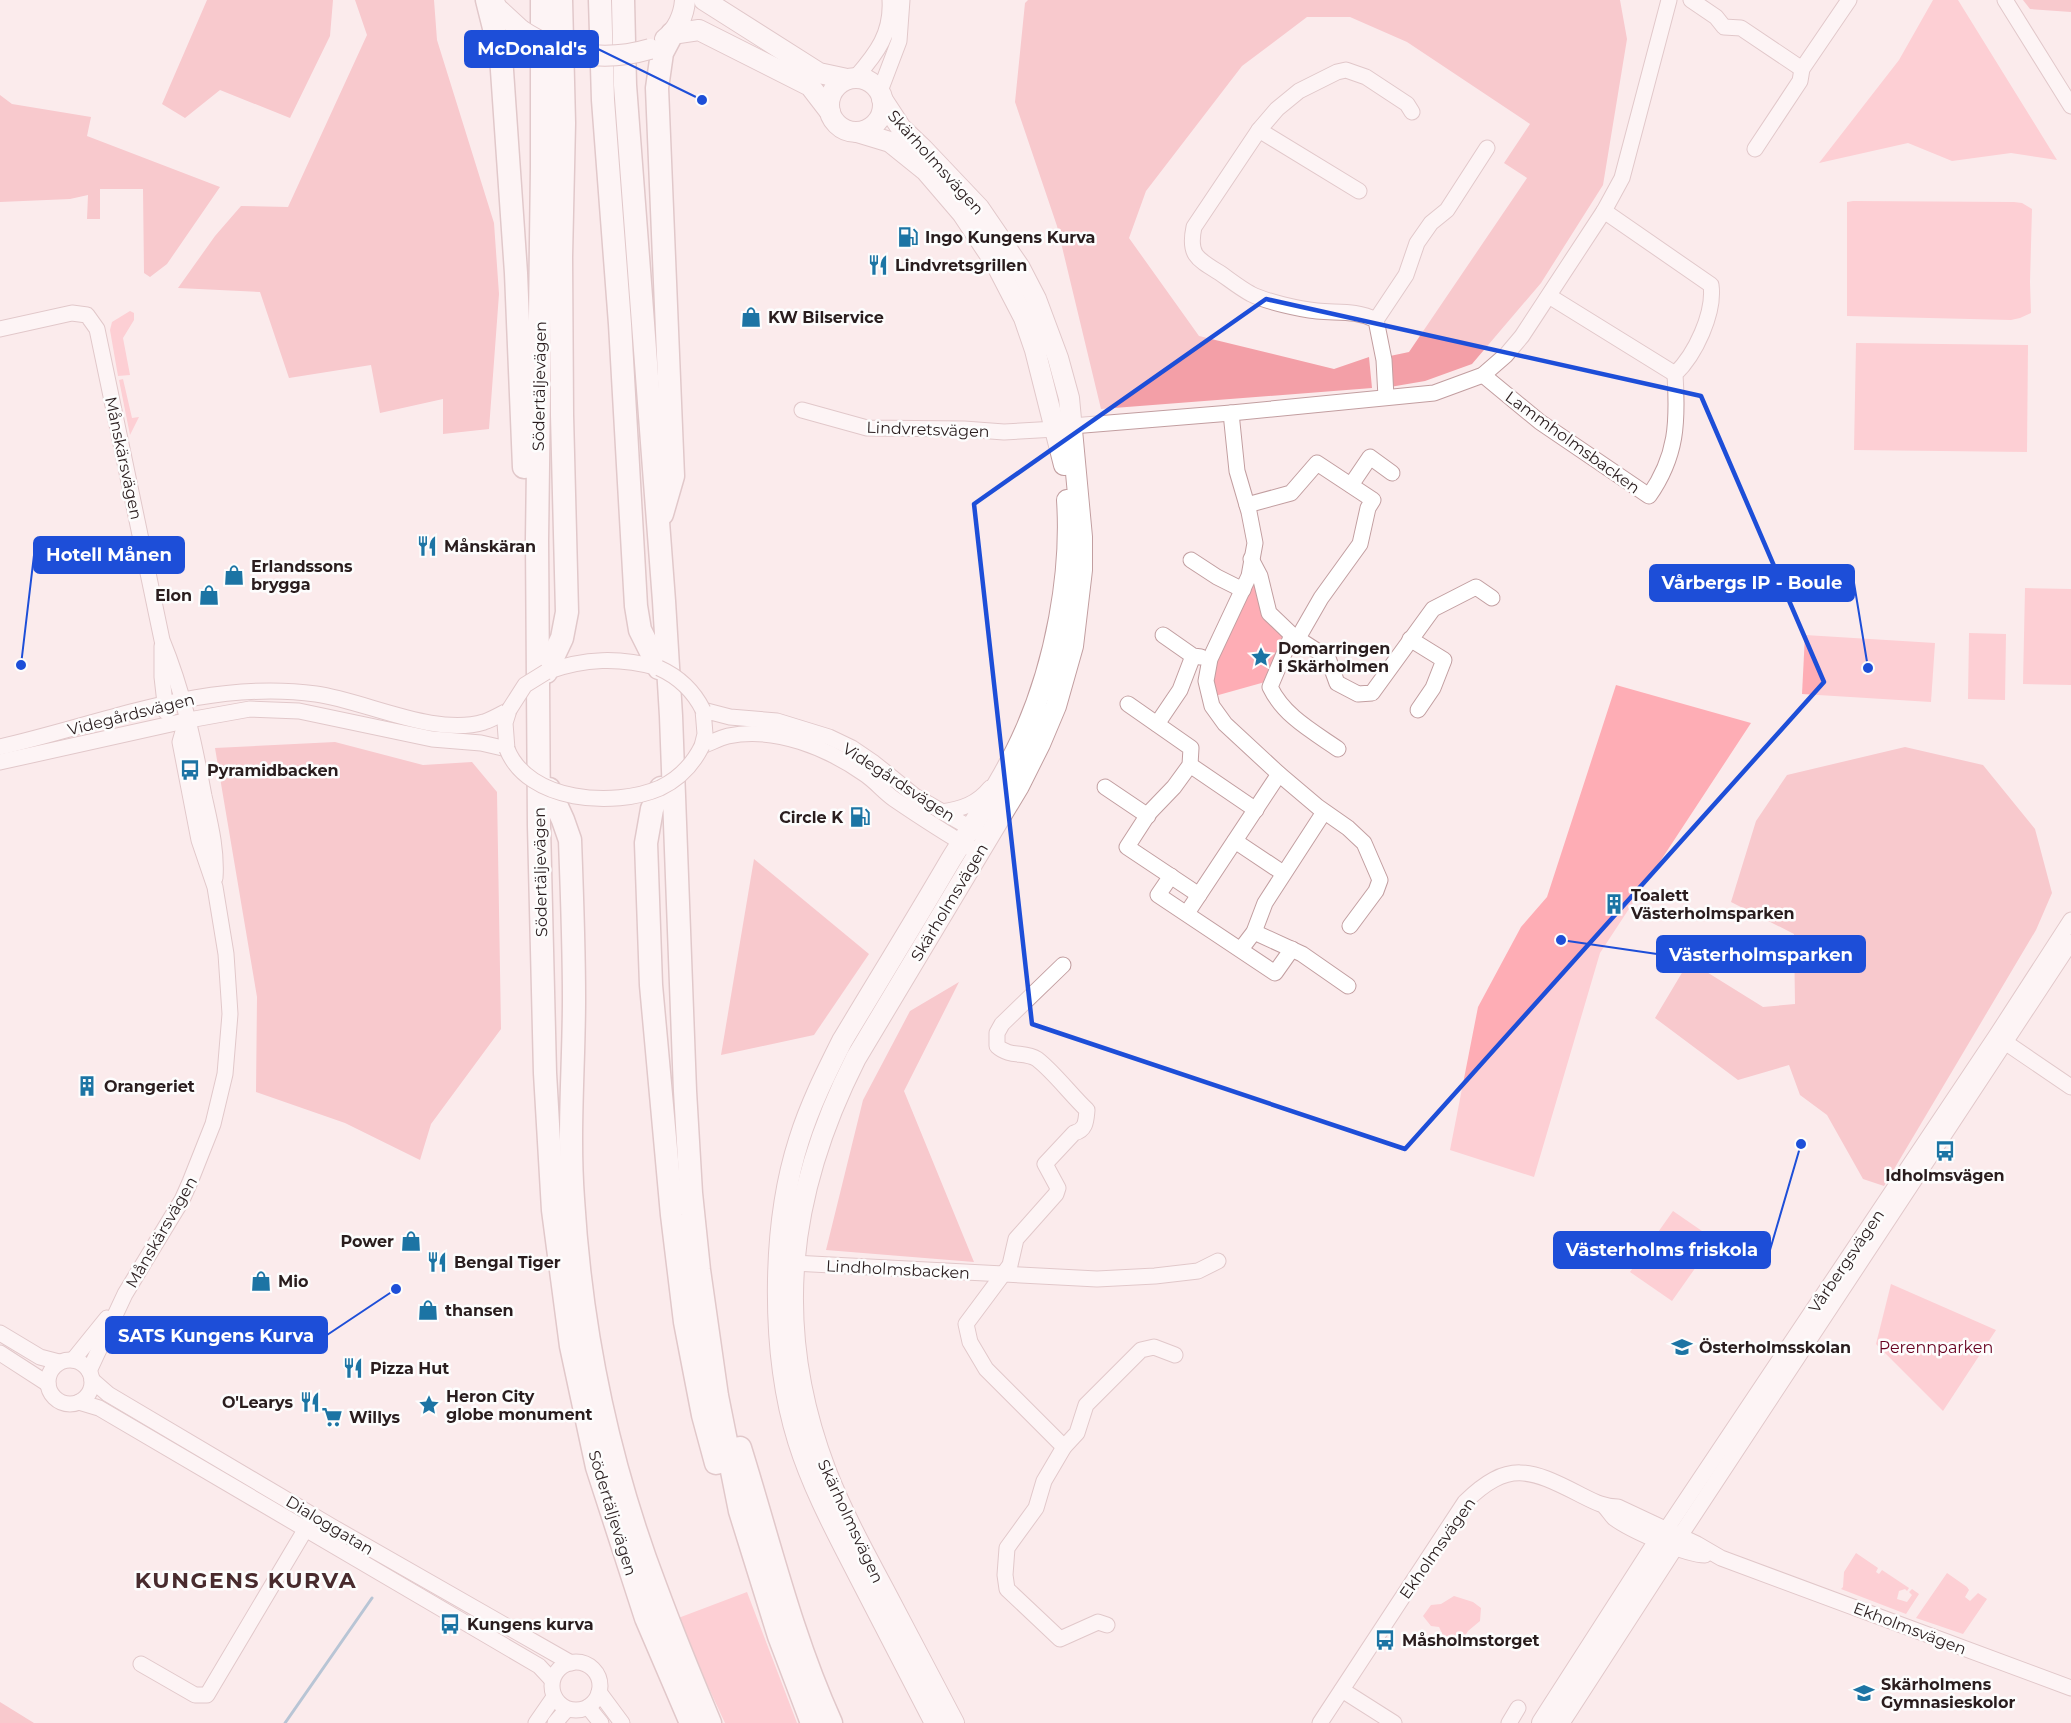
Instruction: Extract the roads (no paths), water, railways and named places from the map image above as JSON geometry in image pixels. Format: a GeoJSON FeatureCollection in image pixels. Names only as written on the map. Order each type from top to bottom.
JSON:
{"type":"FeatureCollection","features":[{"type":"Feature","properties":{"kind":"highway"},"geometry":{"type":"LineString","coordinates":[[487,0],[501,56],[516,273],[528,574],[539,644]]}},
{"type":"Feature","properties":{"kind":"highway","name":"Södertäljevägen"},"geometry":{"type":"LineString","coordinates":[[542,0],[537,540],[539,826],[545,1061],[555,1227],[571,1346],[597,1467],[646,1618],[691,1723]]}},
{"type":"Feature","properties":{"kind":"highway"},"geometry":{"type":"LineString","coordinates":[[546,672],[562,638],[567,612],[563,522],[561,256],[564,123],[561,0]]}},
{"type":"Feature","properties":{"kind":"highway"},"geometry":{"type":"LineString","coordinates":[[600,0],[603,100],[620,324],[636,606],[640,630],[659,668]]}},
{"type":"Feature","properties":{"kind":"highway"},"geometry":{"type":"LineString","coordinates":[[622,0],[625,85],[671,716],[680,994],[691,1193],[710,1354],[740,1511],[779,1636],[812,1723]]}},
{"type":"Feature","properties":{"kind":"highway"},"geometry":{"type":"LineString","coordinates":[[658,527],[673,476],[657,88],[662,53],[672,34]]}},
{"type":"Feature","properties":{"kind":"highway"},"geometry":{"type":"LineString","coordinates":[[661,788],[652,809],[646,843],[651,985],[672,1215],[685,1322],[703,1415],[730,1517],[742,1544],[756,1567]]}},
{"type":"Feature","properties":{"kind":"highway"},"geometry":{"type":"LineString","coordinates":[[549,789],[570,840],[574,998],[573,1197],[578,1261],[589,1334],[615,1460],[634,1526],[655,1587],[710,1723]]}},
{"type":"Feature","properties":{"kind":"highway"},"geometry":{"type":"LineString","coordinates":[[710,1354],[794,1627],[831,1723]]}},
{"type":"Feature","properties":{"kind":"highway"},"geometry":{"type":"LineString","coordinates":[[646,1618],[652,1658],[675,1723]]}},
{"type":"Feature","properties":{"kind":"main road"},"geometry":{"type":"LineString","coordinates":[[493,0],[497,8],[521,30],[547,46],[597,56],[633,54],[650,49],[672,34],[699,30],[810,86],[830,112]]}},
{"type":"Feature","properties":{"kind":"main road"},"geometry":{"type":"LineString","coordinates":[[672,34],[684,11],[686,0]]}},
{"type":"Feature","properties":{"kind":"main road"},"geometry":{"type":"LineString","coordinates":[[704,0],[819,73],[866,79],[874,84],[881,95],[883,107],[877,121],[865,130],[857,132],[838,127],[830,112],[829,102],[832,91],[838,84],[852,78]]}},
{"type":"Feature","properties":{"kind":"main road","name":"Skärholmsvägen"},"geometry":{"type":"LineString","coordinates":[[881,95],[902,129],[979,208],[1020,268],[1036,299],[1055,347],[1069,398],[1064,427],[1068,509],[1067,543],[1060,612],[1040,692],[1025,731],[974,840]]}},
{"type":"Feature","properties":{"kind":"main road","name":"Skärholmsvägen"},"geometry":{"type":"LineString","coordinates":[[857,132],[890,142],[942,188],[979,237],[1012,292],[1024,318],[1064,427],[1082,537],[1082,570],[1073,646],[1056,705],[1040,744],[1023,778],[974,840],[842,1041],[812,1104],[798,1142],[780,1230],[791,1292],[794,1336],[802,1390],[815,1439],[839,1501],[954,1723]]}},
{"type":"Feature","properties":{"kind":"main road","name":"Skärholmsvägen"},"geometry":{"type":"LineString","coordinates":[[786,1262],[780,1337],[785,1385],[797,1440],[826,1513],[935,1723]]}},
{"type":"Feature","properties":{"kind":"main road","name":"Vårbergsvägen"},"geometry":{"type":"LineString","coordinates":[[1542,1723],[1619,1617],[1670,1538]]}},
{"type":"Feature","properties":{"kind":"main road","name":"Vårbergsvägen"},"geometry":{"type":"LineString","coordinates":[[1559,1723],[1619,1617]]}},
{"type":"Feature","properties":{"kind":"street"},"geometry":{"type":"LineString","coordinates":[[852,78],[874,57],[885,39],[889,25],[890,0]]}},
{"type":"Feature","properties":{"kind":"street"},"geometry":{"type":"LineString","coordinates":[[881,95],[899,41],[902,0]]}},
{"type":"Feature","properties":{"kind":"street"},"geometry":{"type":"LineString","coordinates":[[1064,427],[1434,393],[1483,375],[1506,355],[1522,336],[1604,211],[1622,178],[1669,0]]}},
{"type":"Feature","properties":{"kind":"street"},"geometry":{"type":"LineString","coordinates":[[1691,0],[1716,17],[1724,27],[1741,27],[1802,69]]}},
{"type":"Feature","properties":{"kind":"street"},"geometry":{"type":"LineString","coordinates":[[1755,149],[1800,81],[1802,69],[1849,0]]}},
{"type":"Feature","properties":{"kind":"street"},"geometry":{"type":"LineString","coordinates":[[2005,0],[2071,106]]}},
{"type":"Feature","properties":{"kind":"street"},"geometry":{"type":"LineString","coordinates":[[1376,320],[1354,312],[1305,309],[1250,294],[1206,264],[1195,254],[1191,243],[1194,227],[1259,130],[1277,109],[1299,91],[1337,72],[1346,70],[1365,77],[1407,104],[1412,112]]}},
{"type":"Feature","properties":{"kind":"street"},"geometry":{"type":"LineString","coordinates":[[1259,130],[1359,191]]}},
{"type":"Feature","properties":{"kind":"street"},"geometry":{"type":"LineString","coordinates":[[1386,397],[1384,360],[1376,320],[1406,274],[1417,243],[1431,223],[1447,210],[1487,148]]}},
{"type":"Feature","properties":{"kind":"street"},"geometry":{"type":"LineString","coordinates":[[1549,296],[1675,374],[1687,363],[1697,345],[1713,295],[1712,285],[1604,211]]}},
{"type":"Feature","properties":{"kind":"street","name":"Månskärsvägen"},"geometry":{"type":"LineString","coordinates":[[0,329],[72,313],[87,315],[95,323],[162,640],[176,674],[189,720],[214,842],[215,887],[229,984],[230,1014],[225,1074],[209,1135],[182,1200],[125,1294],[91,1376]]}},
{"type":"Feature","properties":{"kind":"street","name":"Lammholmsbacken"},"geometry":{"type":"LineString","coordinates":[[1483,375],[1540,422],[1648,496],[1660,479],[1673,443],[1678,414],[1675,374]]}},
{"type":"Feature","properties":{"kind":"street","name":"Lindvretsvägen"},"geometry":{"type":"LineString","coordinates":[[802,411],[867,428],[964,429],[1004,432],[1064,427]]}},
{"type":"Feature","properties":{"kind":"street"},"geometry":{"type":"LineString","coordinates":[[1231,413],[1236,471],[1247,505],[1255,543],[1249,576],[1210,659],[1206,681],[1212,706],[1225,724],[1279,774],[1364,843],[1380,880],[1376,891],[1350,926]]}},
{"type":"Feature","properties":{"kind":"street"},"geometry":{"type":"LineString","coordinates":[[1351,485],[1370,457],[1392,473]]}},
{"type":"Feature","properties":{"kind":"street"},"geometry":{"type":"LineString","coordinates":[[1247,505],[1291,493],[1317,463],[1373,500],[1368,508],[1360,544],[1295,637],[1271,680],[1270,687],[1290,716],[1338,749]]}},
{"type":"Feature","properties":{"kind":"street"},"geometry":{"type":"LineString","coordinates":[[1251,559],[1260,576],[1269,613],[1295,637],[1328,658],[1337,683],[1358,694],[1372,693],[1434,609],[1476,587],[1492,598]]}},
{"type":"Feature","properties":{"kind":"street"},"geometry":{"type":"LineString","coordinates":[[1191,560],[1243,590]]}},
{"type":"Feature","properties":{"kind":"street"},"geometry":{"type":"LineString","coordinates":[[1163,635],[1193,656],[1210,659]]}},
{"type":"Feature","properties":{"kind":"street"},"geometry":{"type":"LineString","coordinates":[[1410,639],[1444,660],[1433,688],[1418,710]]}},
{"type":"Feature","properties":{"kind":"street","name":"Månskärsvägen"},"geometry":{"type":"LineString","coordinates":[[162,640],[164,703],[192,840],[215,887]]}},
{"type":"Feature","properties":{"kind":"street"},"geometry":{"type":"LineString","coordinates":[[1157,724],[1180,690],[1193,656]]}},
{"type":"Feature","properties":{"kind":"street"},"geometry":{"type":"LineString","coordinates":[[602,659],[621,660],[659,668],[685,684],[703,710],[706,722],[702,746],[690,766],[661,788],[644,794],[609,798],[574,796],[549,789],[531,779],[503,748],[504,712],[525,685],[546,672],[583,661],[602,659]]}},
{"type":"Feature","properties":{"kind":"street","name":"Videgårdsvägen"},"geometry":{"type":"LineString","coordinates":[[0,747],[48,736],[164,703],[259,689],[348,700],[430,723],[450,725],[484,722],[504,712]]}},
{"type":"Feature","properties":{"kind":"street"},"geometry":{"type":"LineString","coordinates":[[1128,704],[1191,748],[1190,765],[1126,847],[1199,895]]}},
{"type":"Feature","properties":{"kind":"street","name":"Videgårdsvägen"},"geometry":{"type":"LineString","coordinates":[[0,762],[168,724],[250,709],[299,711],[432,739],[481,743],[503,748]]}},
{"type":"Feature","properties":{"kind":"street","name":"Videgårdsvägen"},"geometry":{"type":"LineString","coordinates":[[703,710],[730,717],[777,721],[829,737],[852,748],[915,796],[941,812],[974,840]]}},
{"type":"Feature","properties":{"kind":"street","name":"Videgårdsvägen"},"geometry":{"type":"LineString","coordinates":[[702,746],[725,736],[743,734],[787,738],[805,744],[843,761],[866,775],[891,797],[974,840]]}},
{"type":"Feature","properties":{"kind":"street"},"geometry":{"type":"LineString","coordinates":[[1190,765],[1256,810]]}},
{"type":"Feature","properties":{"kind":"street"},"geometry":{"type":"LineString","coordinates":[[941,812],[957,810],[978,800],[1006,769]]}},
{"type":"Feature","properties":{"kind":"street"},"geometry":{"type":"LineString","coordinates":[[1186,914],[1279,774]]}},
{"type":"Feature","properties":{"kind":"street"},"geometry":{"type":"LineString","coordinates":[[1105,787],[1148,816]]}},
{"type":"Feature","properties":{"kind":"street"},"geometry":{"type":"LineString","coordinates":[[1241,949],[1254,932],[1265,903],[1283,873],[1324,812]]}},
{"type":"Feature","properties":{"kind":"street"},"geometry":{"type":"LineString","coordinates":[[1235,841],[1283,873]]}},
{"type":"Feature","properties":{"kind":"street"},"geometry":{"type":"LineString","coordinates":[[1171,876],[1158,895],[1275,973],[1292,949]]}},
{"type":"Feature","properties":{"kind":"street","name":"Vårbergsvägen"},"geometry":{"type":"LineString","coordinates":[[2001,1040],[2071,920]]}},
{"type":"Feature","properties":{"kind":"street"},"geometry":{"type":"LineString","coordinates":[[1254,932],[1302,954],[1348,986]]}},
{"type":"Feature","properties":{"kind":"street","name":"Vårbergsvägen"},"geometry":{"type":"LineString","coordinates":[[1670,1538],[2001,1040],[2071,942]]}},
{"type":"Feature","properties":{"kind":"street","name":"Lindholmsbacken"},"geometry":{"type":"LineString","coordinates":[[1063,965],[1002,1024],[997,1033],[997,1046],[1002,1051],[1013,1055],[1036,1059],[1087,1110],[1086,1125],[1080,1132],[1074,1133],[1045,1164],[1058,1188],[1056,1194],[1016,1239],[1010,1265],[966,1324],[970,1342],[986,1369],[1064,1447]]}},
{"type":"Feature","properties":{"kind":"street"},"geometry":{"type":"LineString","coordinates":[[2001,1040],[2071,1087]]}},
{"type":"Feature","properties":{"kind":"street","name":"Lindholmsbacken"},"geometry":{"type":"LineString","coordinates":[[786,1262],[1097,1280],[1198,1271],[1218,1261]]}},
{"type":"Feature","properties":{"kind":"street","name":"Månskärsvägen"},"geometry":{"type":"LineString","coordinates":[[66,1361],[125,1294]]}},
{"type":"Feature","properties":{"kind":"street"},"geometry":{"type":"LineString","coordinates":[[0,1333],[40,1357],[80,1362],[91,1376],[90,1391],[80,1402],[64,1403],[57,1400],[51,1393],[48,1384],[52,1368],[66,1361]]}},
{"type":"Feature","properties":{"kind":"street"},"geometry":{"type":"LineString","coordinates":[[1107,1625],[1098,1622],[1060,1639],[1007,1589],[1005,1575],[1007,1548],[1036,1508],[1044,1482],[1064,1447],[1077,1433],[1086,1405],[1141,1350],[1154,1347],[1174,1355]]}},
{"type":"Feature","properties":{"kind":"street"},"geometry":{"type":"LineString","coordinates":[[0,1353],[48,1384]]}},
{"type":"Feature","properties":{"kind":"street","name":"Dialoggatan"},"geometry":{"type":"LineString","coordinates":[[91,1376],[108,1394],[571,1663]]}},
{"type":"Feature","properties":{"kind":"street","name":"Dialoggatan"},"geometry":{"type":"LineString","coordinates":[[80,1402],[99,1408],[306,1529],[538,1666],[552,1680]]}},
{"type":"Feature","properties":{"kind":"street","name":"Ekholmsvägen"},"geometry":{"type":"LineString","coordinates":[[1320,1723],[1465,1502],[1482,1485],[1503,1476],[1522,1472],[1540,1476],[1605,1507],[1618,1507],[1699,1555],[1714,1555],[2065,1686]]}},
{"type":"Feature","properties":{"kind":"street"},"geometry":{"type":"LineString","coordinates":[[141,1664],[195,1695],[207,1695],[314,1515]]}},
{"type":"Feature","properties":{"kind":"street"},"geometry":{"type":"LineString","coordinates":[[571,1663],[588,1666],[595,1673],[599,1682],[599,1692],[595,1700],[588,1707],[578,1710],[567,1709],[554,1697],[552,1680],[556,1672],[571,1663]]}},
{"type":"Feature","properties":{"kind":"street"},"geometry":{"type":"LineString","coordinates":[[1341,1690],[1394,1723]]}},
{"type":"Feature","properties":{"kind":"street"},"geometry":{"type":"LineString","coordinates":[[599,1692],[622,1723]]}},
{"type":"Feature","properties":{"kind":"street"},"geometry":{"type":"LineString","coordinates":[[536,1723],[554,1697]]}},
{"type":"Feature","properties":{"kind":"street"},"geometry":{"type":"LineString","coordinates":[[588,1707],[601,1723]]}},
{"type":"Feature","properties":{"kind":"street"},"geometry":{"type":"LineString","coordinates":[[1509,1723],[1518,1708]]}},
{"type":"Feature","properties":{"kind":"street"},"geometry":{"type":"LineString","coordinates":[[555,1723],[567,1709]]}},
{"type":"Feature","properties":{"kind":"waterway"},"geometry":{"type":"LineString","coordinates":[[285,1723],[372,1598]]}},
{"type":"Feature","properties":{"kind":"place","name":"McDonald's"},"geometry":{"type":"Point","coordinates":[702,100]}},
{"type":"Feature","properties":{"kind":"place","name":"Ingo Kungens Kurva"},"geometry":{"type":"Point","coordinates":[908,237]}},
{"type":"Feature","properties":{"kind":"place","name":"Lindvretsgrillen"},"geometry":{"type":"Point","coordinates":[878,265]}},
{"type":"Feature","properties":{"kind":"place","name":"KW Bilservice"},"geometry":{"type":"Point","coordinates":[751,317]}},
{"type":"Feature","properties":{"kind":"place","name":"Månskäran"},"geometry":{"type":"Point","coordinates":[427,546]}},
{"type":"Feature","properties":{"kind":"place","name":"Erlandssons brygga"},"geometry":{"type":"Point","coordinates":[234,575]}},
{"type":"Feature","properties":{"kind":"place","name":"Elon"},"geometry":{"type":"Point","coordinates":[209,595]}},
{"type":"Feature","properties":{"kind":"place","name":"Domarringen i Skärholmen"},"geometry":{"type":"Point","coordinates":[1261,657]}},
{"type":"Feature","properties":{"kind":"place","name":"Hotell Månen"},"geometry":{"type":"Point","coordinates":[21,665]}},
{"type":"Feature","properties":{"kind":"place","name":"Vårbergs IP - Boule"},"geometry":{"type":"Point","coordinates":[1868,668]}},
{"type":"Feature","properties":{"kind":"place","name":"Pyramidbacken"},"geometry":{"type":"Point","coordinates":[190,770]}},
{"type":"Feature","properties":{"kind":"place","name":"Circle K"},"geometry":{"type":"Point","coordinates":[860,817]}},
{"type":"Feature","properties":{"kind":"place","name":"Toalett Västerholmsparken"},"geometry":{"type":"Point","coordinates":[1614,904]}},
{"type":"Feature","properties":{"kind":"place","name":"Västerholmsparken"},"geometry":{"type":"Point","coordinates":[1561,940]}},
{"type":"Feature","properties":{"kind":"place","name":"Orangeriet"},"geometry":{"type":"Point","coordinates":[87,1086]}},
{"type":"Feature","properties":{"kind":"place","name":"Västerholms friskola"},"geometry":{"type":"Point","coordinates":[1801,1144]}},
{"type":"Feature","properties":{"kind":"place","name":"Idholmsvägen"},"geometry":{"type":"Point","coordinates":[1945,1151]}},
{"type":"Feature","properties":{"kind":"place","name":"Power"},"geometry":{"type":"Point","coordinates":[411,1241]}},
{"type":"Feature","properties":{"kind":"place","name":"Bengal Tiger"},"geometry":{"type":"Point","coordinates":[437,1262]}},
{"type":"Feature","properties":{"kind":"place","name":"Mio"},"geometry":{"type":"Point","coordinates":[261,1281]}},
{"type":"Feature","properties":{"kind":"place","name":"SATS Kungens Kurva"},"geometry":{"type":"Point","coordinates":[396,1289]}},
{"type":"Feature","properties":{"kind":"place","name":"thansen"},"geometry":{"type":"Point","coordinates":[428,1310]}},
{"type":"Feature","properties":{"kind":"place","name":"Österholmsskolan"},"geometry":{"type":"Point","coordinates":[1682,1347]}},
{"type":"Feature","properties":{"kind":"place","name":"Pizza Hut"},"geometry":{"type":"Point","coordinates":[353,1368]}},
{"type":"Feature","properties":{"kind":"place","name":"O'Learys"},"geometry":{"type":"Point","coordinates":[310,1402]}},
{"type":"Feature","properties":{"kind":"place","name":"Heron City globe monument"},"geometry":{"type":"Point","coordinates":[429,1405]}},
{"type":"Feature","properties":{"kind":"place","name":"Willys"},"geometry":{"type":"Point","coordinates":[332,1417]}},
{"type":"Feature","properties":{"kind":"place","name":"Kungens kurva"},"geometry":{"type":"Point","coordinates":[450,1624]}},
{"type":"Feature","properties":{"kind":"place","name":"Måsholmstorget"},"geometry":{"type":"Point","coordinates":[1385,1640]}},
{"type":"Feature","properties":{"kind":"place","name":"Skärholmens Gymnasieskolor"},"geometry":{"type":"Point","coordinates":[1864,1693]}},
{"type":"Feature","properties":{"kind":"district","name":"KUNGENS KURVA"},"geometry":{"type":"Point","coordinates":[246,1580]}},
{"type":"Feature","properties":{"kind":"park label","name":"Perennparken"},"geometry":{"type":"Point","coordinates":[1936,1347]}}]}
